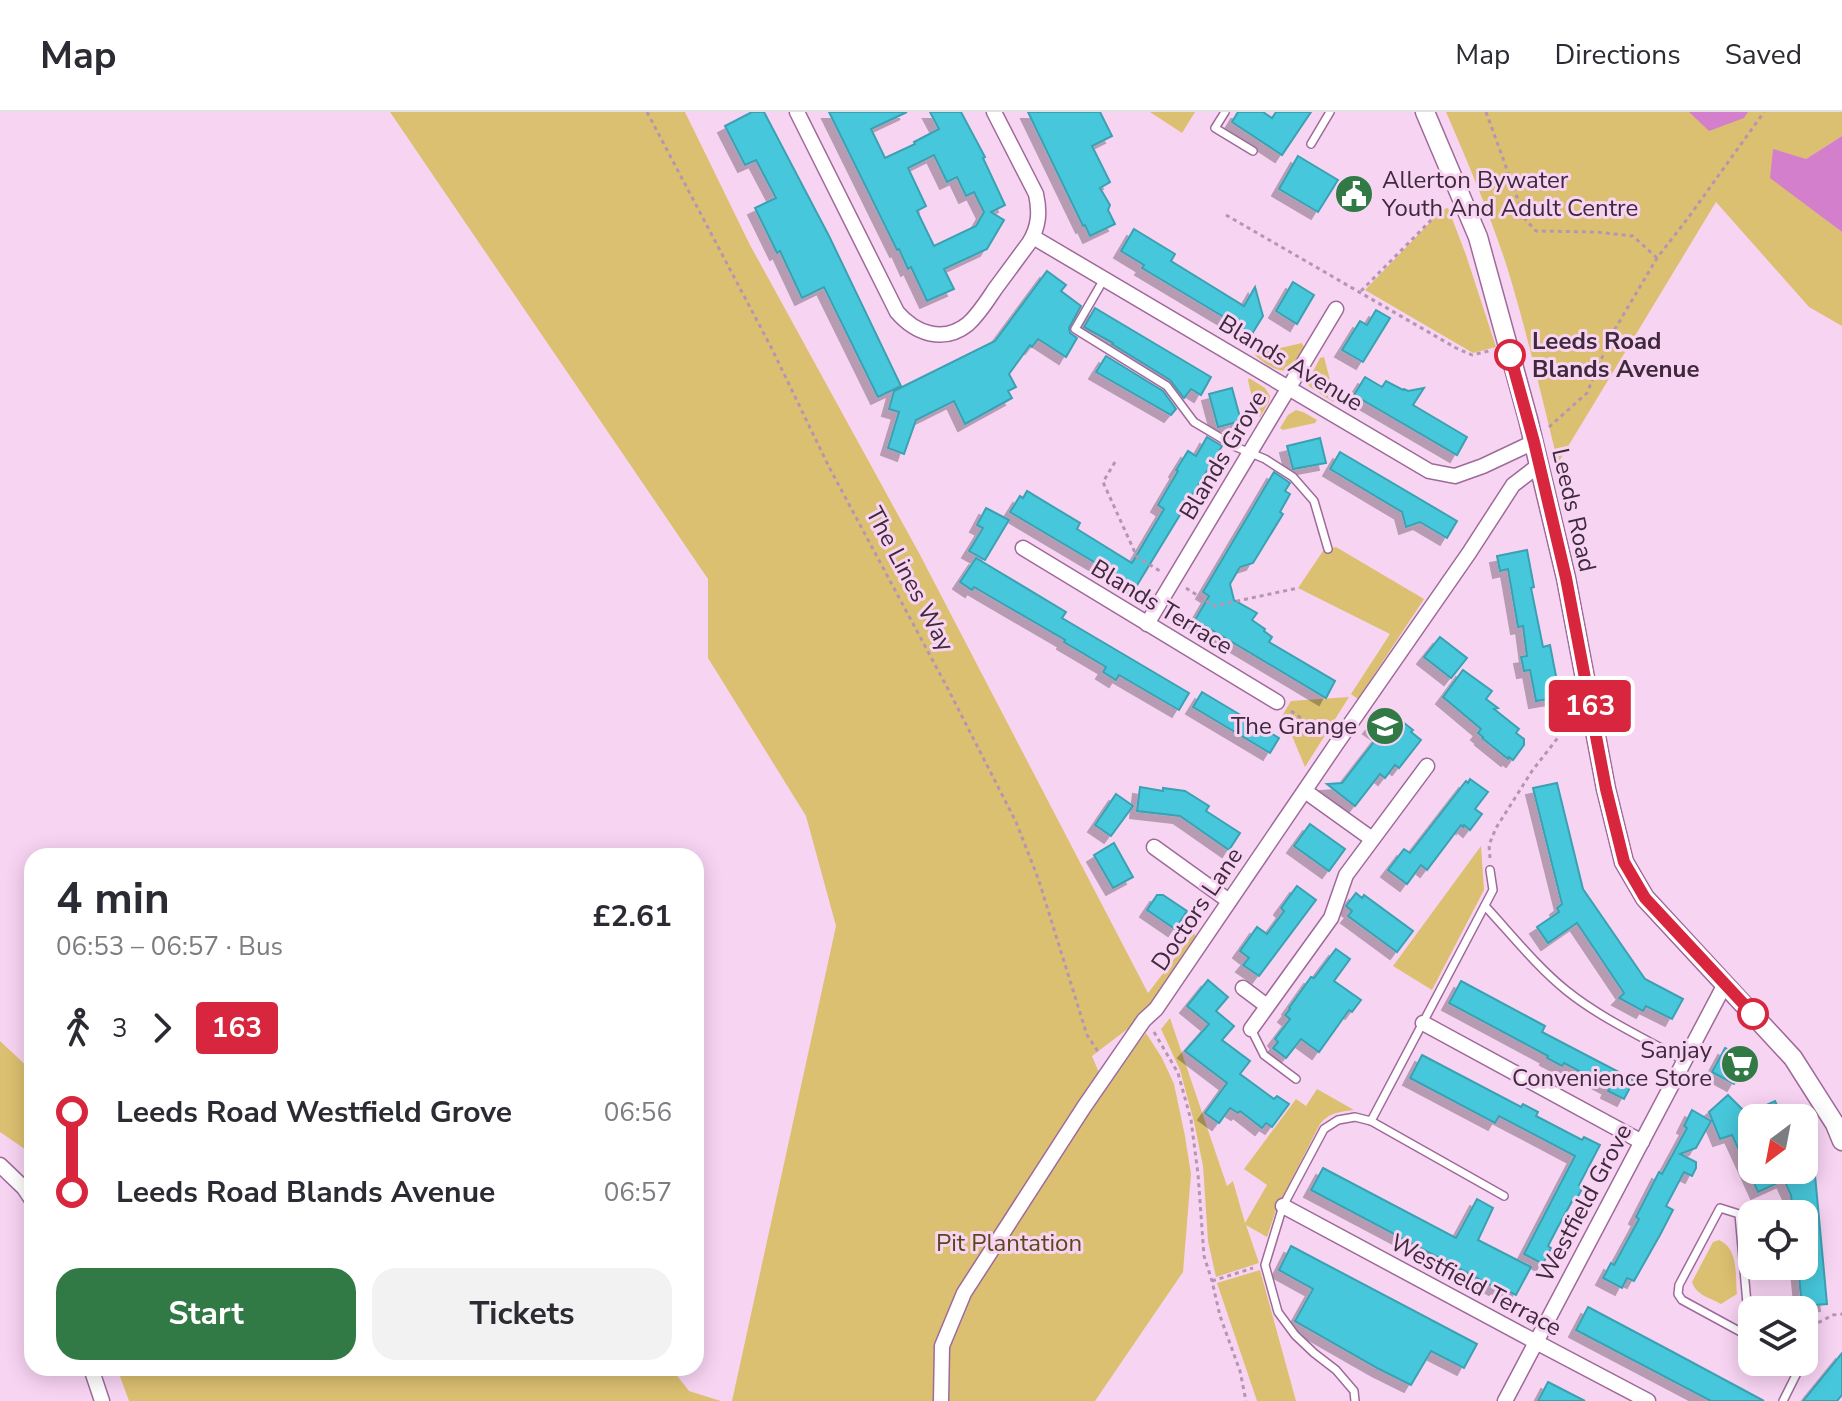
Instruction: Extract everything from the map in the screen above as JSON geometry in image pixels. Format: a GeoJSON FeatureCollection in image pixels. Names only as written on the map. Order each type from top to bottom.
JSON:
{"type":"FeatureCollection","features":[{"type":"Feature","properties":{"kind":"street"},"geometry":{"type":"LineString","coordinates":[[797,112],[897,312],[907,324],[921,332],[936,335],[952,333],[966,326],[977,314],[1033,237],[1038,219],[1036,194],[994,112]]}},
{"type":"Feature","properties":{"kind":"street","name":"Leeds Road"},"geometry":{"type":"LineString","coordinates":[[1425,112],[1478,237],[1534,442],[1566,578],[1606,789],[1624,862],[1645,898],[1793,1058],[1835,1124],[1842,1141]]}},
{"type":"Feature","properties":{"kind":"street","name":"Blands Avenue"},"geometry":{"type":"LineString","coordinates":[[1033,237],[1429,471],[1455,476],[1534,442]]}},
{"type":"Feature","properties":{"kind":"street","name":"Blands Grove"},"geometry":{"type":"LineString","coordinates":[[1147,624],[1336,309]]}},
{"type":"Feature","properties":{"kind":"street","name":"Doctors Lane"},"geometry":{"type":"LineString","coordinates":[[941,1401],[942,1346],[964,1293],[1084,1107],[1144,1020],[1156,1009],[1513,485],[1539,465]]}},
{"type":"Feature","properties":{"kind":"street","name":"Blands Terrace"},"geometry":{"type":"LineString","coordinates":[[1023,548],[1277,702]]}},
{"type":"Feature","properties":{"kind":"street"},"geometry":{"type":"LineString","coordinates":[[1251,1029],[1331,918],[1346,875],[1427,766]]}},
{"type":"Feature","properties":{"kind":"street"},"geometry":{"type":"LineString","coordinates":[[1305,791],[1372,839]]}},
{"type":"Feature","properties":{"kind":"street"},"geometry":{"type":"LineString","coordinates":[[1154,847],[1229,901]]}},
{"type":"Feature","properties":{"kind":"street","name":"Westfield Grove"},"geometry":{"type":"LineString","coordinates":[[1505,1401],[1725,984]]}},
{"type":"Feature","properties":{"kind":"street"},"geometry":{"type":"LineString","coordinates":[[1243,988],[1267,1006]]}},
{"type":"Feature","properties":{"kind":"street"},"geometry":{"type":"LineString","coordinates":[[1423,1023],[1642,1142]]}},
{"type":"Feature","properties":{"kind":"street"},"geometry":{"type":"LineString","coordinates":[[0,1165],[24,1188]]}},
{"type":"Feature","properties":{"kind":"street","name":"Westfield Terrace"},"geometry":{"type":"LineString","coordinates":[[1283,1206],[1648,1401]]}},
{"type":"Feature","properties":{"kind":"street"},"geometry":{"type":"LineString","coordinates":[[94,1376],[102,1401]]}},
{"type":"Feature","properties":{"kind":"lane"},"geometry":{"type":"LineString","coordinates":[[1225,112],[1215,128],[1253,151]]}},
{"type":"Feature","properties":{"kind":"lane"},"geometry":{"type":"LineString","coordinates":[[1311,144],[1330,112]]}},
{"type":"Feature","properties":{"kind":"lane"},"geometry":{"type":"LineString","coordinates":[[1104,279],[1075,329],[1167,386],[1194,422],[1293,477],[1314,501],[1328,549]]}},
{"type":"Feature","properties":{"kind":"lane"},"geometry":{"type":"LineString","coordinates":[[1371,1121],[1493,890],[1490,870]]}},
{"type":"Feature","properties":{"kind":"lane"},"geometry":{"type":"LineString","coordinates":[[1485,906],[1566,991],[1685,1061]]}},
{"type":"Feature","properties":{"kind":"lane"},"geometry":{"type":"LineString","coordinates":[[1251,1029],[1264,1055],[1296,1079]]}},
{"type":"Feature","properties":{"kind":"lane"},"geometry":{"type":"LineString","coordinates":[[1355,1401],[1354,1391],[1336,1370],[1295,1335],[1278,1312],[1265,1265],[1283,1206],[1324,1129],[1338,1120],[1355,1117],[1371,1121],[1504,1196]]}},
{"type":"Feature","properties":{"kind":"lane"},"geometry":{"type":"LineString","coordinates":[[1720,1208],[1739,1214],[1751,1337],[1682,1300],[1678,1294],[1679,1285],[1720,1208]]}},
{"type":"Feature","properties":{"kind":"lane"},"geometry":{"type":"LineString","coordinates":[[1783,1401],[1796,1376]]}},
{"type":"Feature","properties":{"kind":"path","name":"The Lines Way"},"geometry":{"type":"LineString","coordinates":[[647,112],[1016,822],[1038,878],[1087,1035],[1097,1050],[1125,1048]]}},
{"type":"Feature","properties":{"kind":"path"},"geometry":{"type":"LineString","coordinates":[[1486,112],[1525,219],[1536,231],[1633,236],[1657,258]]}},
{"type":"Feature","properties":{"kind":"path"},"geometry":{"type":"LineString","coordinates":[[1534,442],[1587,393],[1612,334],[1657,258],[1764,112]]}},
{"type":"Feature","properties":{"kind":"path"},"geometry":{"type":"LineString","coordinates":[[1361,291],[1459,192]]}},
{"type":"Feature","properties":{"kind":"path"},"geometry":{"type":"LineString","coordinates":[[1226,215],[1456,348],[1472,355],[1508,347]]}},
{"type":"Feature","properties":{"kind":"path"},"geometry":{"type":"LineString","coordinates":[[1490,870],[1489,845],[1496,828],[1532,771],[1589,698]]}},
{"type":"Feature","properties":{"kind":"path"},"geometry":{"type":"LineString","coordinates":[[1277,702],[1337,743]]}},
{"type":"Feature","properties":{"kind":"path"},"geometry":{"type":"LineString","coordinates":[[1144,1020],[1158,1036],[1178,1073],[1191,1120],[1204,1256],[1220,1316],[1240,1371],[1246,1401]]}},
{"type":"Feature","properties":{"kind":"path"},"geometry":{"type":"LineString","coordinates":[[1212,1281],[1265,1265]]}},
{"type":"Feature","properties":{"kind":"path"},"geometry":{"type":"LineString","coordinates":[[1818,1323],[1842,1314]]}},
{"type":"Feature","properties":{"kind":"green space","name":"Pit Plantation"},"geometry":{"type":"Polygon","coordinates":[[[390,112],[685,112],[750,245],[919,553],[1148,993],[1194,933],[1198,940],[1142,1018],[1092,1056],[1103,1089],[1146,1033],[1174,1084],[1191,1174],[1183,1272],[1095,1401],[732,1401],[836,926],[806,816],[708,658],[708,579],[390,112]]]}},
{"type":"Feature","properties":{"kind":"green space"},"geometry":{"type":"Polygon","coordinates":[[[1150,112],[1195,112],[1182,133],[1150,112]]]}},
{"type":"Feature","properties":{"kind":"green space"},"geometry":{"type":"Polygon","coordinates":[[[1446,112],[1842,112],[1842,136],[1770,177],[1842,232],[1842,326],[1809,307],[1716,202],[1558,463],[1507,267],[1446,112]]]}},
{"type":"Feature","properties":{"kind":"green space"},"geometry":{"type":"Polygon","coordinates":[[[1448,208],[1496,347],[1473,353],[1365,290],[1443,209],[1448,208]]]}},
{"type":"Feature","properties":{"kind":"green space"},"geometry":{"type":"Polygon","coordinates":[[[1302,343],[1304,347],[1296,362],[1285,370],[1270,366],[1254,354],[1302,343]]]}},
{"type":"Feature","properties":{"kind":"green space"},"geometry":{"type":"Polygon","coordinates":[[[1324,357],[1335,399],[1333,402],[1307,383],[1320,358],[1324,357]]]}},
{"type":"Feature","properties":{"kind":"green space"},"geometry":{"type":"Polygon","coordinates":[[[1249,378],[1265,388],[1270,396],[1260,417],[1256,415],[1249,378]]]}},
{"type":"Feature","properties":{"kind":"green space"},"geometry":{"type":"Polygon","coordinates":[[[1296,410],[1317,420],[1283,430],[1280,428],[1288,415],[1296,410]]]}},
{"type":"Feature","properties":{"kind":"green space"},"geometry":{"type":"Polygon","coordinates":[[[1336,547],[1424,599],[1358,699],[1351,694],[1390,634],[1298,588],[1323,551],[1336,547]]]}},
{"type":"Feature","properties":{"kind":"green space"},"geometry":{"type":"Polygon","coordinates":[[[1349,697],[1305,767],[1287,724],[1280,719],[1291,701],[1349,697]]]}},
{"type":"Feature","properties":{"kind":"green space"},"geometry":{"type":"Polygon","coordinates":[[[1481,846],[1484,890],[1432,990],[1393,966],[1481,846]]]}},
{"type":"Feature","properties":{"kind":"green space"},"geometry":{"type":"Polygon","coordinates":[[[1170,1018],[1227,1186],[1233,1181],[1245,1223],[1267,1185],[1244,1169],[1296,1099],[1306,1106],[1317,1089],[1354,1110],[1331,1115],[1320,1124],[1276,1210],[1267,1237],[1246,1225],[1259,1263],[1216,1277],[1208,1241],[1203,1166],[1194,1122],[1180,1070],[1161,1029],[1170,1018]]]}},
{"type":"Feature","properties":{"kind":"green space"},"geometry":{"type":"Polygon","coordinates":[[[0,1041],[24,1064],[24,1148],[0,1132],[0,1041]]]}},
{"type":"Feature","properties":{"kind":"green space"},"geometry":{"type":"Polygon","coordinates":[[[1719,1240],[1733,1256],[1737,1294],[1721,1304],[1700,1293],[1692,1282],[1713,1242],[1719,1240]]]}},
{"type":"Feature","properties":{"kind":"green space"},"geometry":{"type":"Polygon","coordinates":[[[1260,1270],[1296,1401],[1257,1401],[1217,1283],[1260,1270]]]}},
{"type":"Feature","properties":{"kind":"green space"},"geometry":{"type":"Polygon","coordinates":[[[120,1376],[677,1376],[689,1391],[721,1401],[129,1401],[120,1376]]]}},
{"type":"Feature","properties":{"kind":"shaded area"},"geometry":{"type":"Polygon","coordinates":[[[1689,112],[1748,112],[1744,118],[1709,131],[1689,112]]]}},
{"type":"Feature","properties":{"kind":"shaded area"},"geometry":{"type":"Polygon","coordinates":[[[1842,136],[1842,232],[1770,178],[1773,149],[1806,159],[1842,136]]]}},
{"type":"Feature","properties":{"kind":"building"},"geometry":{"type":"Polygon","coordinates":[[[752,112],[764,112],[829,236],[901,386],[878,397],[824,287],[802,298],[780,251],[777,253],[755,208],[776,198],[756,160],[745,165],[725,126],[752,112]]]}},
{"type":"Feature","properties":{"kind":"building"},"geometry":{"type":"Polygon","coordinates":[[[829,112],[907,112],[871,129],[885,158],[939,129],[930,112],[961,112],[985,157],[1005,205],[991,212],[1004,220],[987,249],[944,269],[954,289],[927,301],[911,267],[908,269],[829,112]],[[934,155],[908,168],[926,206],[917,211],[934,246],[976,226],[984,212],[974,192],[966,196],[957,177],[947,182],[934,155]]]}},
{"type":"Feature","properties":{"kind":"building"},"geometry":{"type":"Polygon","coordinates":[[[1028,112],[1100,112],[1112,136],[1092,146],[1110,182],[1100,188],[1110,205],[1108,210],[1115,224],[1090,236],[1028,112]]]}},
{"type":"Feature","properties":{"kind":"building"},"geometry":{"type":"Polygon","coordinates":[[[1238,112],[1263,112],[1272,118],[1276,112],[1311,112],[1282,155],[1232,122],[1238,112]]]}},
{"type":"Feature","properties":{"kind":"building"},"geometry":{"type":"Polygon","coordinates":[[[1298,156],[1338,180],[1318,212],[1279,189],[1298,156]]]}},
{"type":"Feature","properties":{"kind":"building"},"geometry":{"type":"Polygon","coordinates":[[[1134,229],[1175,254],[1171,261],[1244,306],[1255,287],[1263,316],[1252,334],[1142,268],[1144,265],[1121,251],[1134,229]]]}},
{"type":"Feature","properties":{"kind":"building"},"geometry":{"type":"Polygon","coordinates":[[[1047,271],[1066,285],[1061,291],[1081,306],[1069,328],[1077,338],[1066,357],[1038,339],[1009,374],[1016,387],[1008,391],[1012,398],[965,424],[954,401],[916,420],[904,454],[888,448],[899,412],[889,409],[894,391],[995,341],[1047,271]]]}},
{"type":"Feature","properties":{"kind":"building"},"geometry":{"type":"Polygon","coordinates":[[[1293,282],[1314,295],[1297,324],[1276,311],[1293,282]]]}},
{"type":"Feature","properties":{"kind":"building"},"geometry":{"type":"Polygon","coordinates":[[[1095,308],[1211,377],[1201,395],[1191,389],[1184,398],[1170,380],[1084,327],[1095,308]]]}},
{"type":"Feature","properties":{"kind":"building"},"geometry":{"type":"Polygon","coordinates":[[[1376,310],[1390,318],[1363,362],[1342,350],[1360,321],[1367,325],[1376,310]]]}},
{"type":"Feature","properties":{"kind":"building"},"geometry":{"type":"Polygon","coordinates":[[[1106,356],[1163,391],[1176,409],[1171,415],[1096,372],[1106,356]]]}},
{"type":"Feature","properties":{"kind":"building"},"geometry":{"type":"Polygon","coordinates":[[[1365,377],[1382,387],[1386,381],[1408,391],[1424,388],[1413,405],[1467,437],[1457,455],[1354,395],[1365,377]]]}},
{"type":"Feature","properties":{"kind":"building"},"geometry":{"type":"Polygon","coordinates":[[[1232,388],[1241,421],[1218,427],[1209,394],[1232,388]]]}},
{"type":"Feature","properties":{"kind":"building"},"geometry":{"type":"Polygon","coordinates":[[[1207,437],[1222,446],[1136,587],[1010,512],[1027,491],[1080,523],[1077,529],[1132,563],[1164,509],[1158,505],[1176,470],[1188,451],[1196,456],[1207,437]]]}},
{"type":"Feature","properties":{"kind":"building"},"geometry":{"type":"Polygon","coordinates":[[[1320,438],[1326,463],[1293,469],[1287,446],[1320,438]]]}},
{"type":"Feature","properties":{"kind":"building"},"geometry":{"type":"Polygon","coordinates":[[[1340,452],[1457,521],[1447,538],[1420,522],[1406,527],[1402,512],[1330,469],[1340,452]]]}},
{"type":"Feature","properties":{"kind":"building"},"geometry":{"type":"Polygon","coordinates":[[[1274,472],[1290,483],[1285,491],[1290,494],[1280,512],[1283,514],[1253,563],[1240,567],[1230,584],[1234,600],[1257,613],[1252,620],[1272,637],[1269,642],[1335,681],[1326,698],[1195,620],[1209,596],[1203,592],[1274,472]]]}},
{"type":"Feature","properties":{"kind":"building"},"geometry":{"type":"Polygon","coordinates":[[[986,508],[1009,520],[985,560],[969,551],[983,528],[977,525],[986,508]]]}},
{"type":"Feature","properties":{"kind":"building"},"geometry":{"type":"Polygon","coordinates":[[[1527,550],[1543,647],[1550,645],[1560,697],[1536,701],[1530,670],[1524,671],[1521,657],[1527,656],[1523,626],[1518,627],[1508,569],[1500,571],[1497,556],[1527,550]]]}},
{"type":"Feature","properties":{"kind":"building"},"geometry":{"type":"Polygon","coordinates":[[[976,558],[1066,612],[1062,618],[1189,693],[1179,710],[1119,675],[1116,680],[1103,672],[1106,667],[1065,640],[960,582],[976,558]]]}},
{"type":"Feature","properties":{"kind":"building"},"geometry":{"type":"Polygon","coordinates":[[[1440,637],[1467,658],[1451,678],[1424,657],[1440,637]]]}},
{"type":"Feature","properties":{"kind":"building"},"geometry":{"type":"Polygon","coordinates":[[[1463,670],[1492,691],[1486,699],[1519,729],[1516,733],[1524,739],[1524,745],[1513,760],[1482,738],[1478,733],[1481,729],[1443,697],[1463,670]]]}},
{"type":"Feature","properties":{"kind":"building"},"geometry":{"type":"Polygon","coordinates":[[[1202,692],[1279,738],[1270,753],[1193,707],[1202,692]]]}},
{"type":"Feature","properties":{"kind":"building"},"geometry":{"type":"Polygon","coordinates":[[[1383,710],[1413,730],[1411,732],[1421,740],[1399,768],[1395,765],[1385,778],[1380,774],[1355,806],[1327,784],[1342,783],[1380,734],[1370,727],[1383,710]]]}},
{"type":"Feature","properties":{"kind":"building"},"geometry":{"type":"Polygon","coordinates":[[[1470,779],[1488,792],[1475,809],[1482,814],[1470,830],[1461,825],[1427,870],[1421,865],[1407,884],[1388,870],[1404,849],[1410,853],[1470,779]]]}},
{"type":"Feature","properties":{"kind":"building"},"geometry":{"type":"Polygon","coordinates":[[[1557,783],[1583,889],[1645,979],[1683,999],[1672,1019],[1646,1006],[1643,1011],[1619,998],[1624,993],[1577,923],[1548,943],[1537,927],[1559,912],[1557,908],[1562,904],[1533,788],[1557,783]]]}},
{"type":"Feature","properties":{"kind":"building"},"geometry":{"type":"Polygon","coordinates":[[[1140,787],[1185,791],[1209,806],[1206,811],[1240,833],[1229,850],[1180,816],[1137,811],[1140,787]]]}},
{"type":"Feature","properties":{"kind":"building"},"geometry":{"type":"Polygon","coordinates":[[[1116,794],[1133,806],[1111,836],[1095,825],[1116,794]]]}},
{"type":"Feature","properties":{"kind":"building"},"geometry":{"type":"Polygon","coordinates":[[[1310,824],[1345,849],[1329,871],[1294,846],[1310,824]]]}},
{"type":"Feature","properties":{"kind":"building"},"geometry":{"type":"Polygon","coordinates":[[[1114,843],[1133,877],[1113,888],[1094,855],[1114,843]]]}},
{"type":"Feature","properties":{"kind":"building"},"geometry":{"type":"Polygon","coordinates":[[[1297,886],[1316,900],[1259,976],[1243,965],[1249,958],[1240,951],[1257,927],[1267,934],[1297,886]]]}},
{"type":"Feature","properties":{"kind":"building"},"geometry":{"type":"Polygon","coordinates":[[[1356,893],[1362,898],[1364,895],[1413,931],[1397,952],[1348,916],[1352,911],[1346,906],[1356,893]]]}},
{"type":"Feature","properties":{"kind":"building"},"geometry":{"type":"Polygon","coordinates":[[[1157,895],[1163,895],[1187,911],[1175,929],[1147,910],[1157,895]]]}},
{"type":"Feature","properties":{"kind":"building"},"geometry":{"type":"Polygon","coordinates":[[[1336,949],[1350,959],[1334,981],[1361,1000],[1352,1012],[1349,1010],[1319,1052],[1301,1039],[1286,1058],[1273,1048],[1278,1042],[1275,1039],[1290,1019],[1285,1015],[1311,977],[1314,978],[1336,949]]]}},
{"type":"Feature","properties":{"kind":"building"},"geometry":{"type":"Polygon","coordinates":[[[1208,980],[1228,997],[1216,1011],[1234,1026],[1222,1040],[1250,1061],[1240,1074],[1274,1099],[1277,1096],[1289,1104],[1272,1127],[1266,1123],[1262,1128],[1240,1111],[1238,1113],[1230,1108],[1219,1123],[1205,1113],[1227,1083],[1185,1051],[1209,1024],[1187,1006],[1208,980]]]}},
{"type":"Feature","properties":{"kind":"building"},"geometry":{"type":"Polygon","coordinates":[[[1461,981],[1545,1026],[1542,1032],[1634,1080],[1624,1099],[1608,1091],[1610,1087],[1564,1063],[1562,1066],[1449,1003],[1461,981]]]}},
{"type":"Feature","properties":{"kind":"building"},"geometry":{"type":"Polygon","coordinates":[[[1725,1048],[1748,1060],[1734,1084],[1712,1072],[1725,1048]]]}},
{"type":"Feature","properties":{"kind":"building"},"geometry":{"type":"Polygon","coordinates":[[[1422,1055],[1521,1107],[1523,1104],[1538,1112],[1536,1116],[1582,1140],[1584,1137],[1600,1145],[1579,1185],[1583,1187],[1548,1246],[1551,1248],[1543,1264],[1524,1254],[1575,1156],[1499,1116],[1495,1123],[1410,1078],[1422,1055]]]}},
{"type":"Feature","properties":{"kind":"building"},"geometry":{"type":"Polygon","coordinates":[[[1728,1095],[1738,1105],[1738,1148],[1732,1135],[1720,1139],[1709,1112],[1728,1095]]]}},
{"type":"Feature","properties":{"kind":"building"},"geometry":{"type":"Polygon","coordinates":[[[1692,1110],[1711,1121],[1696,1148],[1680,1154],[1696,1162],[1696,1168],[1692,1176],[1684,1172],[1666,1206],[1673,1210],[1660,1235],[1634,1281],[1627,1278],[1622,1288],[1603,1278],[1611,1263],[1614,1265],[1639,1219],[1636,1217],[1659,1172],[1662,1174],[1687,1128],[1684,1126],[1692,1110]]]}},
{"type":"Feature","properties":{"kind":"building"},"geometry":{"type":"Polygon","coordinates":[[[1323,1168],[1456,1238],[1477,1199],[1493,1208],[1478,1240],[1531,1267],[1516,1295],[1498,1286],[1496,1288],[1311,1190],[1323,1168]]]}},
{"type":"Feature","properties":{"kind":"building"},"geometry":{"type":"Polygon","coordinates":[[[1754,1184],[1775,1184],[1758,1192],[1754,1184]]]}},
{"type":"Feature","properties":{"kind":"building"},"geometry":{"type":"Polygon","coordinates":[[[1786,1184],[1816,1184],[1817,1200],[1792,1200],[1786,1184]]]}},
{"type":"Feature","properties":{"kind":"building"},"geometry":{"type":"Polygon","coordinates":[[[1818,1207],[1827,1304],[1818,1305],[1818,1296],[1801,1296],[1799,1280],[1818,1280],[1818,1207]]]}},
{"type":"Feature","properties":{"kind":"building"},"geometry":{"type":"Polygon","coordinates":[[[1291,1246],[1477,1344],[1464,1368],[1431,1351],[1411,1385],[1295,1321],[1313,1289],[1279,1270],[1291,1246]]]}},
{"type":"Feature","properties":{"kind":"building"},"geometry":{"type":"Polygon","coordinates":[[[1588,1307],[1764,1401],[1711,1401],[1576,1330],[1588,1307]]]}},
{"type":"Feature","properties":{"kind":"building"},"geometry":{"type":"Polygon","coordinates":[[[1842,1353],[1842,1395],[1837,1401],[1803,1401],[1842,1353]]]}},
{"type":"Feature","properties":{"kind":"building"},"geometry":{"type":"Polygon","coordinates":[[[1548,1382],[1585,1401],[1538,1401],[1548,1382]]]}},
{"type":"Feature","properties":{"kind":"bus line","name":"163"},"geometry":{"type":"LineString","coordinates":[[1510,355],[1566,578],[1606,789],[1624,862],[1645,898],[1753,1014]]}},
{"type":"Feature","properties":{"kind":"place","name":"Allerton Bywater Youth And Adult Centre"},"geometry":{"type":"Point","coordinates":[1354,194]}},
{"type":"Feature","properties":{"kind":"place","name":"Leeds Road Blands Avenue"},"geometry":{"type":"Point","coordinates":[1510,355]}},
{"type":"Feature","properties":{"kind":"place","name":"The Grange"},"geometry":{"type":"Point","coordinates":[1385,726]}},
{"type":"Feature","properties":{"kind":"place","name":"Sanjay Convenience Store"},"geometry":{"type":"Point","coordinates":[1740,1064]}}]}
